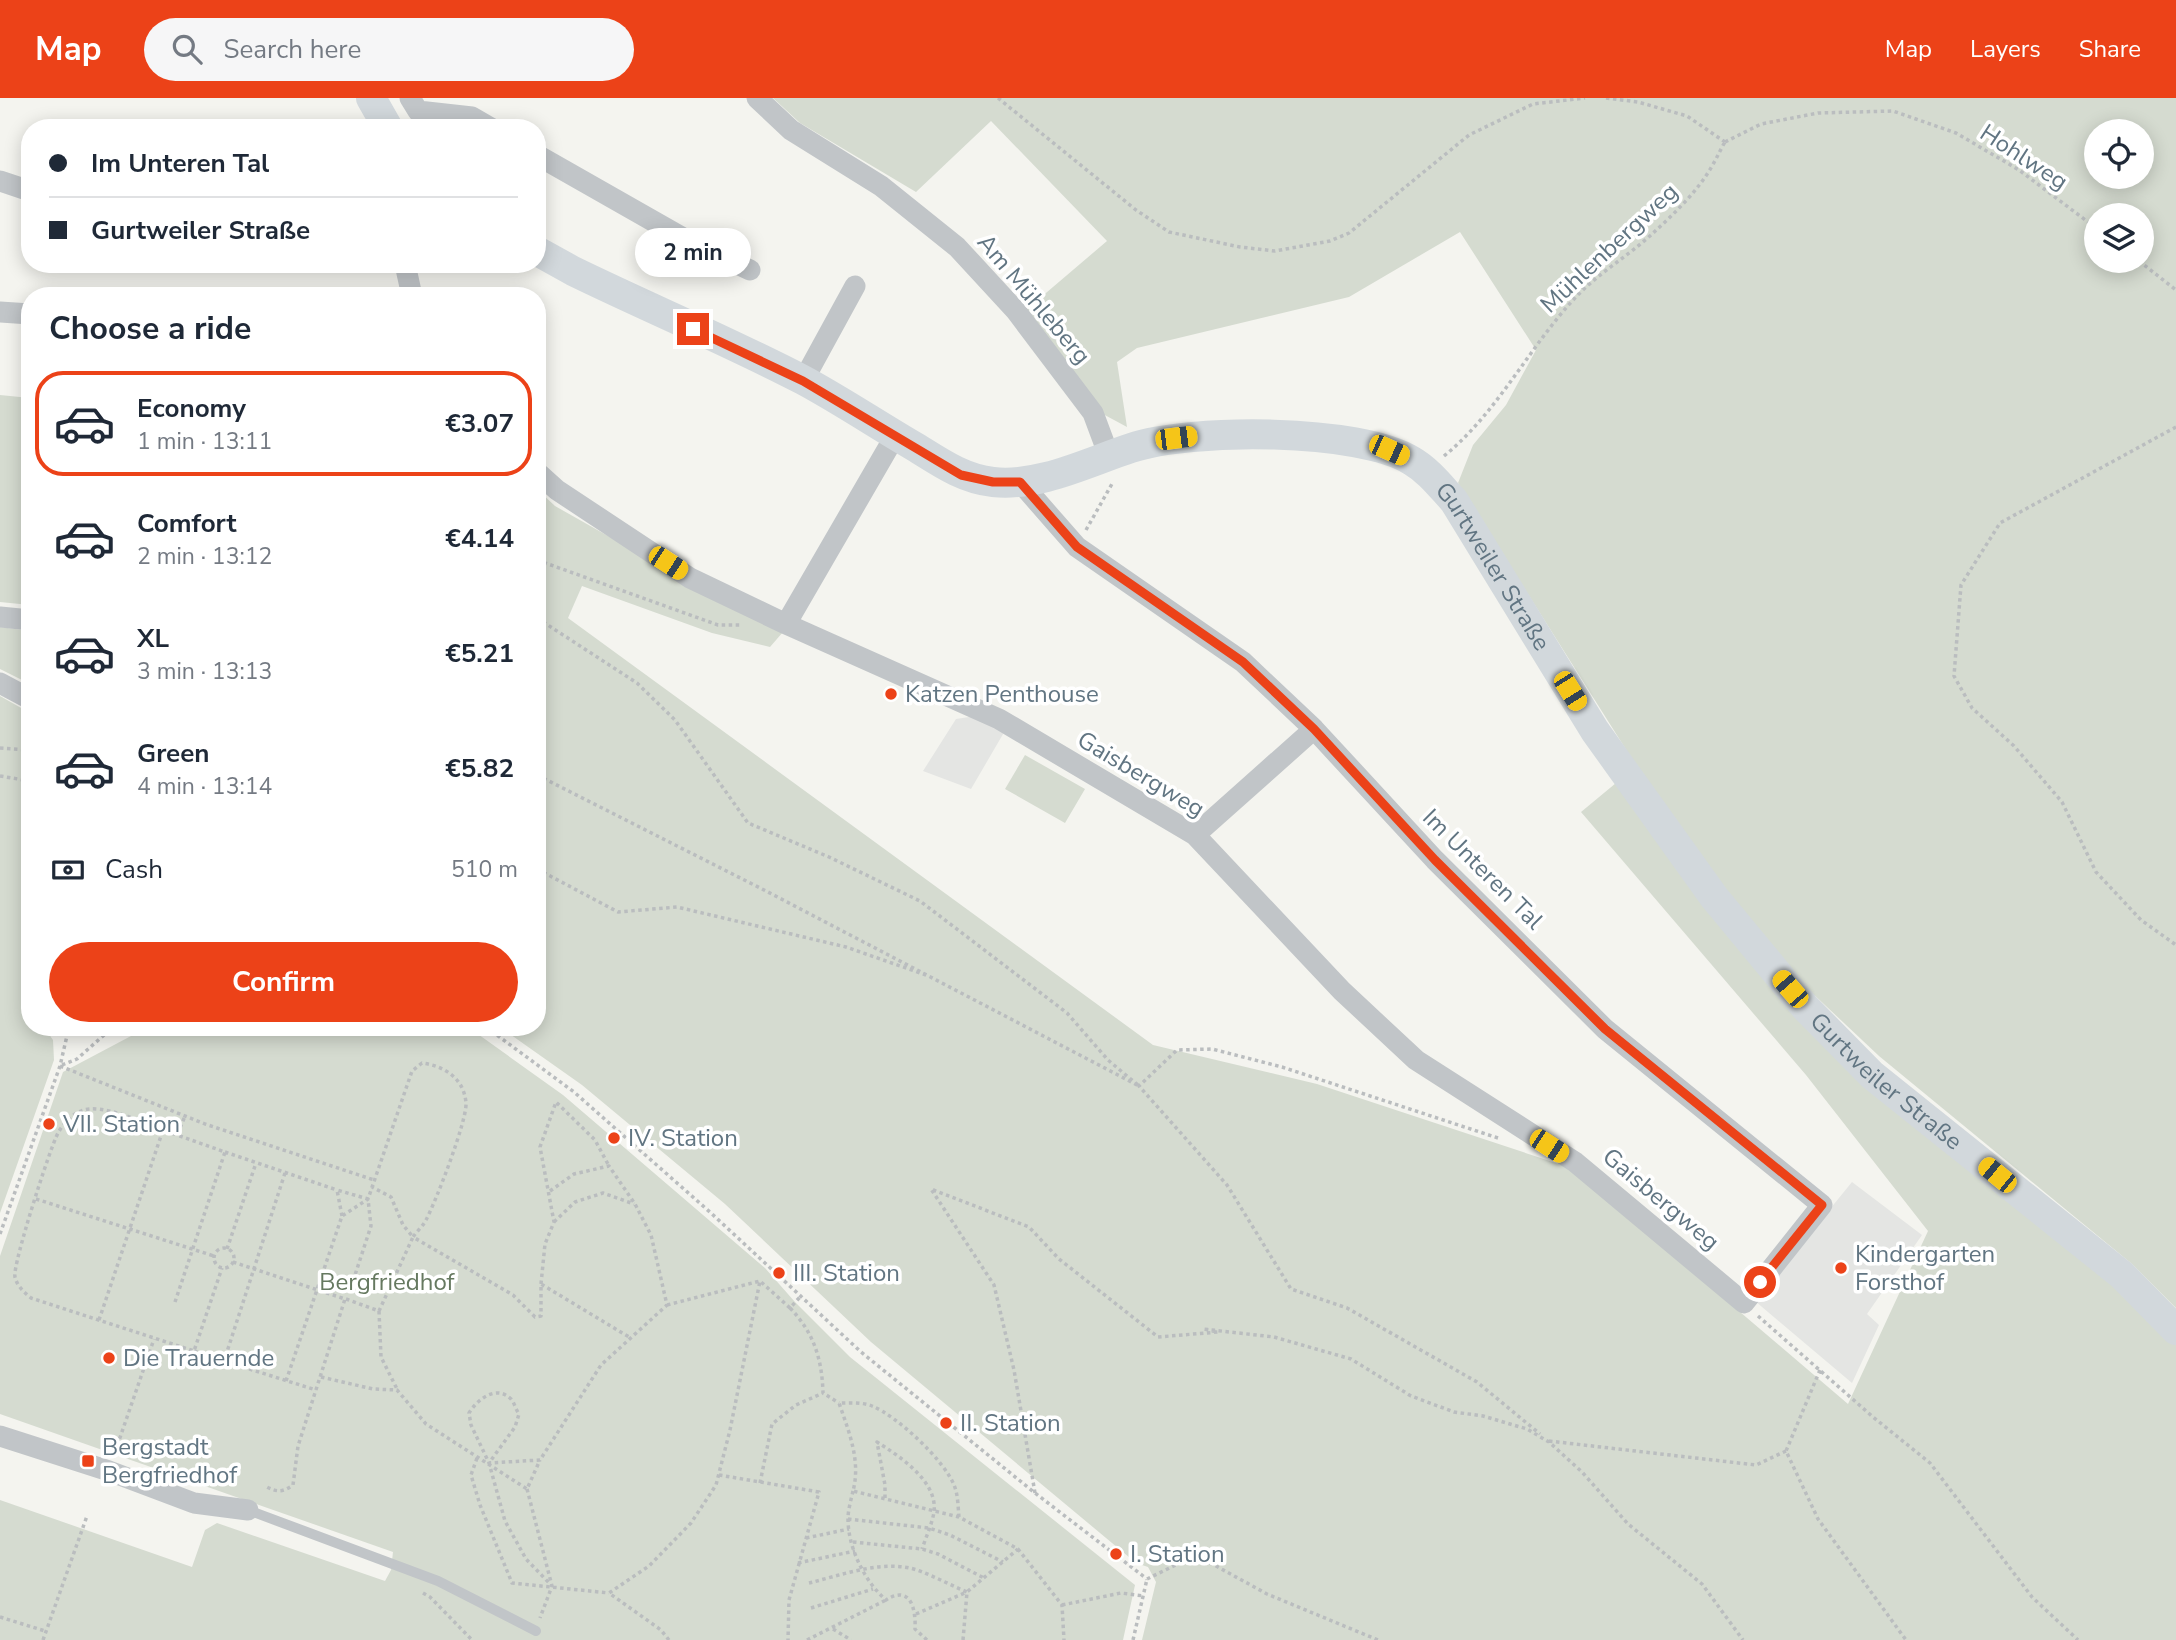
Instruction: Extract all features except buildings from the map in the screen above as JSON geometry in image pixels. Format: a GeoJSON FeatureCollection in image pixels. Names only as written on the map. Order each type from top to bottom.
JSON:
{"type":"FeatureCollection","features":[{"type":"Feature","properties":{"kind":"main road"},"geometry":{"type":"LineString","coordinates":[[371,98],[383,119]]}},
{"type":"Feature","properties":{"kind":"main road","name":"Gurtweiler Straße"},"geometry":{"type":"LineString","coordinates":[[546,256],[803,381],[961,475],[993,482],[1020,482],[1064,472],[1111,468],[1161,440],[1191,436],[1262,434],[1329,439],[1389,450],[1411,460],[1426,471],[1454,501],[1595,731],[1714,897],[1805,1007],[1872,1075],[2122,1275],[2176,1330]]}},
{"type":"Feature","properties":{"kind":"street"},"geometry":{"type":"LineString","coordinates":[[410,98],[418,111],[475,119]]}},
{"type":"Feature","properties":{"kind":"street","name":"Am Mühleberg"},"geometry":{"type":"LineString","coordinates":[[757,98],[792,130],[881,186],[957,247],[1016,311],[1093,413],[1111,468]]}},
{"type":"Feature","properties":{"kind":"street"},"geometry":{"type":"LineString","coordinates":[[546,160],[690,242],[750,270]]}},
{"type":"Feature","properties":{"kind":"street"},"geometry":{"type":"LineString","coordinates":[[0,181],[21,188]]}},
{"type":"Feature","properties":{"kind":"street"},"geometry":{"type":"LineString","coordinates":[[803,381],[855,286]]}},
{"type":"Feature","properties":{"kind":"street"},"geometry":{"type":"LineString","coordinates":[[0,312],[21,313]]}},
{"type":"Feature","properties":{"kind":"street"},"geometry":{"type":"LineString","coordinates":[[786,624],[895,436]]}},
{"type":"Feature","properties":{"kind":"street","name":"Gaisbergweg"},"geometry":{"type":"LineString","coordinates":[[546,481],[556,490],[690,578],[999,719],[1195,835],[1342,991],[1416,1060],[1575,1162],[1744,1303]]}},
{"type":"Feature","properties":{"kind":"street","name":"Im Unteren Tal"},"geometry":{"type":"LineString","coordinates":[[1020,482],[1077,547],[1243,662],[1314,729],[1435,860],[1605,1029],[1822,1205],[1744,1303]]}},
{"type":"Feature","properties":{"kind":"street"},"geometry":{"type":"LineString","coordinates":[[0,617],[21,619]]}},
{"type":"Feature","properties":{"kind":"street"},"geometry":{"type":"LineString","coordinates":[[0,683],[21,694]]}},
{"type":"Feature","properties":{"kind":"street"},"geometry":{"type":"LineString","coordinates":[[1195,835],[1314,729]]}},
{"type":"Feature","properties":{"kind":"street"},"geometry":{"type":"LineString","coordinates":[[0,1436],[109,1471],[194,1503],[248,1510]]}},
{"type":"Feature","properties":{"kind":"lane"},"geometry":{"type":"LineString","coordinates":[[248,1510],[438,1581],[536,1631]]}},
{"type":"Feature","properties":{"kind":"path"},"geometry":{"type":"LineString","coordinates":[[998,98],[1136,210],[1170,232],[1240,247],[1275,251],[1330,241],[1349,233],[1469,135],[1533,104],[1585,98]]}},
{"type":"Feature","properties":{"kind":"path"},"geometry":{"type":"LineString","coordinates":[[1606,98],[1638,102],[1688,116],[1725,142]]}},
{"type":"Feature","properties":{"kind":"path","name":"Hohlweg"},"geometry":{"type":"LineString","coordinates":[[1725,142],[1761,124],[1818,113],[1893,111],[1956,133],[2019,170],[2084,219]]}},
{"type":"Feature","properties":{"kind":"path","name":"Mühlenbergweg"},"geometry":{"type":"LineString","coordinates":[[1426,471],[1457,446],[1498,400],[1542,336],[1575,298],[1612,264],[1651,235],[1691,195],[1712,167],[1725,142]]}},
{"type":"Feature","properties":{"kind":"path"},"geometry":{"type":"LineString","coordinates":[[2154,273],[2176,290]]}},
{"type":"Feature","properties":{"kind":"path"},"geometry":{"type":"LineString","coordinates":[[2176,427],[2000,523],[1961,584],[1954,676],[1972,708],[2014,746],[2062,802],[2096,872],[2141,920],[2176,945]]}},
{"type":"Feature","properties":{"kind":"path"},"geometry":{"type":"LineString","coordinates":[[1077,547],[1111,468]]}},
{"type":"Feature","properties":{"kind":"path"},"geometry":{"type":"LineString","coordinates":[[546,563],[718,625],[745,625]]}},
{"type":"Feature","properties":{"kind":"path"},"geometry":{"type":"LineString","coordinates":[[546,624],[637,682],[676,720],[748,823],[829,857],[920,901],[1067,1013],[1108,1060],[1139,1086],[1227,1185],[1290,1289],[1347,1308],[1477,1382],[1582,1472],[1628,1524],[1702,1584],[1743,1640]]}},
{"type":"Feature","properties":{"kind":"path"},"geometry":{"type":"LineString","coordinates":[[0,748],[21,749]]}},
{"type":"Feature","properties":{"kind":"path"},"geometry":{"type":"LineString","coordinates":[[0,776],[21,780]]}},
{"type":"Feature","properties":{"kind":"path"},"geometry":{"type":"LineString","coordinates":[[546,780],[938,979],[1139,1086]]}},
{"type":"Feature","properties":{"kind":"path"},"geometry":{"type":"LineString","coordinates":[[546,874],[618,912],[677,907],[846,947],[938,979]]}},
{"type":"Feature","properties":{"kind":"path"},"geometry":{"type":"LineString","coordinates":[[0,1234],[60,1066],[67,1036]]}},
{"type":"Feature","properties":{"kind":"path"},"geometry":{"type":"LineString","coordinates":[[60,1066],[77,1059],[103,1036]]}},
{"type":"Feature","properties":{"kind":"path"},"geometry":{"type":"LineString","coordinates":[[498,1036],[574,1092],[711,1213],[861,1352],[1035,1493],[1147,1579]]}},
{"type":"Feature","properties":{"kind":"path"},"geometry":{"type":"LineString","coordinates":[[1139,1086],[1177,1049],[1212,1049],[1282,1067],[1498,1138]]}},
{"type":"Feature","properties":{"kind":"path"},"geometry":{"type":"LineString","coordinates":[[355,1275],[371,1226],[368,1199],[412,1071],[422,1063],[440,1065],[458,1080],[466,1102],[460,1133],[425,1222],[413,1237],[379,1311],[381,1357],[397,1390],[426,1424],[527,1489]]}},
{"type":"Feature","properties":{"kind":"path"},"geometry":{"type":"LineString","coordinates":[[60,1066],[184,1116],[374,1180]]}},
{"type":"Feature","properties":{"kind":"path"},"geometry":{"type":"LineString","coordinates":[[554,1223],[540,1147],[556,1102],[595,1140],[635,1204],[651,1235],[667,1305]]}},
{"type":"Feature","properties":{"kind":"path"},"geometry":{"type":"LineString","coordinates":[[316,1390],[32,1298],[20,1288],[14,1264],[57,1136],[65,1122],[79,1111],[89,1109],[106,1110],[368,1199]]}},
{"type":"Feature","properties":{"kind":"path"},"geometry":{"type":"LineString","coordinates":[[177,1135],[184,1116]]}},
{"type":"Feature","properties":{"kind":"path"},"geometry":{"type":"LineString","coordinates":[[99,1320],[163,1130]]}},
{"type":"Feature","properties":{"kind":"path"},"geometry":{"type":"LineString","coordinates":[[175,1302],[225,1152]]}},
{"type":"Feature","properties":{"kind":"path"},"geometry":{"type":"LineString","coordinates":[[227,1249],[256,1163]]}},
{"type":"Feature","properties":{"kind":"path"},"geometry":{"type":"LineString","coordinates":[[550,1191],[574,1174],[609,1166]]}},
{"type":"Feature","properties":{"kind":"path"},"geometry":{"type":"LineString","coordinates":[[224,1361],[285,1173]]}},
{"type":"Feature","properties":{"kind":"path"},"geometry":{"type":"LineString","coordinates":[[372,1186],[391,1197],[403,1225],[413,1237],[513,1295],[535,1317],[541,1316],[545,1244],[554,1223],[575,1202],[603,1193],[635,1204]]}},
{"type":"Feature","properties":{"kind":"path"},"geometry":{"type":"LineString","coordinates":[[1035,1493],[1014,1370],[994,1285],[931,1189],[1029,1227],[1059,1259],[1158,1337],[1218,1332],[1203,1329],[1274,1337],[1351,1359],[1411,1396],[1454,1412],[1509,1422],[1528,1429],[1549,1442],[1756,1465],[1786,1451],[1820,1370]]}},
{"type":"Feature","properties":{"kind":"path"},"geometry":{"type":"LineString","coordinates":[[286,1381],[342,1216],[337,1190]]}},
{"type":"Feature","properties":{"kind":"path"},"geometry":{"type":"LineString","coordinates":[[36,1199],[214,1256]]}},
{"type":"Feature","properties":{"kind":"path"},"geometry":{"type":"LineString","coordinates":[[342,1216],[368,1199]]}},
{"type":"Feature","properties":{"kind":"path"},"geometry":{"type":"LineString","coordinates":[[220,1249],[227,1249],[233,1255],[233,1262],[222,1268],[216,1265],[214,1256],[220,1249]]}},
{"type":"Feature","properties":{"kind":"path"},"geometry":{"type":"LineString","coordinates":[[233,1262],[379,1311]]}},
{"type":"Feature","properties":{"kind":"path"},"geometry":{"type":"LineString","coordinates":[[194,1351],[222,1268]]}},
{"type":"Feature","properties":{"kind":"path"},"geometry":{"type":"LineString","coordinates":[[536,1631],[552,1586],[527,1489],[540,1460],[601,1365],[667,1305],[760,1281]]}},
{"type":"Feature","properties":{"kind":"path"},"geometry":{"type":"LineString","coordinates":[[760,1281],[805,1323],[822,1368],[823,1393]]}},
{"type":"Feature","properties":{"kind":"path"},"geometry":{"type":"LineString","coordinates":[[609,1593],[649,1566],[691,1522],[716,1485],[760,1281]]}},
{"type":"Feature","properties":{"kind":"path"},"geometry":{"type":"LineString","coordinates":[[541,1284],[629,1337]]}},
{"type":"Feature","properties":{"kind":"path"},"geometry":{"type":"LineString","coordinates":[[790,1308],[800,1296]]}},
{"type":"Feature","properties":{"kind":"path"},"geometry":{"type":"LineString","coordinates":[[265,1486],[276,1491],[285,1491],[293,1485],[298,1446],[345,1299]]}},
{"type":"Feature","properties":{"kind":"path"},"geometry":{"type":"LineString","coordinates":[[1744,1303],[1930,1463],[2032,1597],[2078,1640]]}},
{"type":"Feature","properties":{"kind":"path"},"geometry":{"type":"LineString","coordinates":[[109,1471],[154,1339]]}},
{"type":"Feature","properties":{"kind":"path"},"geometry":{"type":"LineString","coordinates":[[320,1377],[373,1389],[397,1390]]}},
{"type":"Feature","properties":{"kind":"path"},"geometry":{"type":"LineString","coordinates":[[489,1463],[515,1427],[519,1414],[511,1399],[499,1393],[486,1395],[474,1404],[468,1413],[471,1425],[489,1463],[505,1521],[526,1559],[552,1586]]}},
{"type":"Feature","properties":{"kind":"path"},"geometry":{"type":"LineString","coordinates":[[823,1393],[839,1403],[873,1406],[907,1430],[942,1463],[956,1487],[959,1517]]}},
{"type":"Feature","properties":{"kind":"path"},"geometry":{"type":"LineString","coordinates":[[760,1483],[772,1424],[796,1405],[823,1393]]}},
{"type":"Feature","properties":{"kind":"path"},"geometry":{"type":"LineString","coordinates":[[839,1403],[856,1461],[857,1475],[848,1518],[855,1551],[873,1589],[887,1600]]}},
{"type":"Feature","properties":{"kind":"path"},"geometry":{"type":"LineString","coordinates":[[885,1499],[877,1442],[897,1454],[921,1477],[933,1496],[934,1510],[922,1549]]}},
{"type":"Feature","properties":{"kind":"path"},"geometry":{"type":"LineString","coordinates":[[1786,1451],[1818,1520],[1906,1640]]}},
{"type":"Feature","properties":{"kind":"path"},"geometry":{"type":"LineString","coordinates":[[477,1458],[471,1475],[512,1583],[609,1593],[661,1630],[669,1640]]}},
{"type":"Feature","properties":{"kind":"path"},"geometry":{"type":"LineString","coordinates":[[489,1463],[540,1460]]}},
{"type":"Feature","properties":{"kind":"path"},"geometry":{"type":"LineString","coordinates":[[719,1475],[819,1492],[789,1600],[788,1640]]}},
{"type":"Feature","properties":{"kind":"path"},"geometry":{"type":"LineString","coordinates":[[853,1491],[959,1517],[1018,1549],[1062,1605],[1064,1640]]}},
{"type":"Feature","properties":{"kind":"path"},"geometry":{"type":"LineString","coordinates":[[43,1640],[87,1516]]}},
{"type":"Feature","properties":{"kind":"path"},"geometry":{"type":"LineString","coordinates":[[848,1518],[929,1528],[950,1535],[1003,1562]]}},
{"type":"Feature","properties":{"kind":"path"},"geometry":{"type":"LineString","coordinates":[[806,1538],[850,1529]]}},
{"type":"Feature","properties":{"kind":"path"},"geometry":{"type":"LineString","coordinates":[[853,1542],[922,1549],[938,1554],[984,1578]]}},
{"type":"Feature","properties":{"kind":"path"},"geometry":{"type":"LineString","coordinates":[[916,1614],[967,1592],[1018,1549]]}},
{"type":"Feature","properties":{"kind":"path"},"geometry":{"type":"LineString","coordinates":[[799,1563],[855,1551]]}},
{"type":"Feature","properties":{"kind":"path"},"geometry":{"type":"LineString","coordinates":[[1147,1579],[1196,1555],[1267,1594],[1378,1640]]}},
{"type":"Feature","properties":{"kind":"path"},"geometry":{"type":"LineString","coordinates":[[809,1583],[894,1567],[915,1569],[967,1592]]}},
{"type":"Feature","properties":{"kind":"path"},"geometry":{"type":"LineString","coordinates":[[1133,1640],[1147,1579]]}},
{"type":"Feature","properties":{"kind":"path"},"geometry":{"type":"LineString","coordinates":[[811,1608],[873,1589]]}},
{"type":"Feature","properties":{"kind":"path"},"geometry":{"type":"LineString","coordinates":[[420,1591],[430,1597],[472,1640]]}},
{"type":"Feature","properties":{"kind":"path"},"geometry":{"type":"LineString","coordinates":[[963,1640],[967,1592]]}},
{"type":"Feature","properties":{"kind":"path"},"geometry":{"type":"LineString","coordinates":[[1062,1605],[1121,1593],[1144,1596]]}},
{"type":"Feature","properties":{"kind":"path"},"geometry":{"type":"LineString","coordinates":[[810,1639],[834,1629],[894,1595],[903,1596],[914,1607],[915,1629],[927,1640]]}},
{"type":"Feature","properties":{"kind":"path"},"geometry":{"type":"LineString","coordinates":[[0,1617],[46,1631]]}},
{"type":"Feature","properties":{"kind":"path"},"geometry":{"type":"LineString","coordinates":[[834,1629],[851,1640]]}},
{"type":"Feature","properties":{"kind":"shaded area"},"geometry":{"type":"Polygon","coordinates":[[[982,715],[1006,729],[971,789],[923,771],[956,719],[982,715]]]}},
{"type":"Feature","properties":{"kind":"shaded area","name":"Kindergarten Forsthof"},"geometry":{"type":"Polygon","coordinates":[[[1852,1182],[1922,1235],[1867,1314],[1879,1325],[1852,1383],[1755,1301],[1852,1182]]]}},
{"type":"Feature","properties":{"kind":"green space"},"geometry":{"type":"Polygon","coordinates":[[[773,98],[2176,98],[2176,1308],[2132,1264],[1879,1056],[1811,992],[1745,916],[1637,767],[1458,483],[1473,445],[1506,405],[1536,350],[1460,232],[1349,297],[1137,348],[1117,362],[1127,427],[1101,413],[1026,310],[1107,241],[991,121],[916,192],[800,123],[773,98]]]}},
{"type":"Feature","properties":{"kind":"green space"},"geometry":{"type":"Polygon","coordinates":[[[0,395],[21,397],[21,604],[0,602],[0,395]]]}},
{"type":"Feature","properties":{"kind":"green space"},"geometry":{"type":"Polygon","coordinates":[[[546,498],[555,506],[783,632],[770,647],[712,633],[582,586],[568,618],[1153,1045],[1317,1084],[1571,1168],[1848,1404],[1928,1231],[1806,1075],[1581,812],[1616,783],[1742,948],[2118,1283],[2176,1339],[2176,1640],[1142,1640],[1156,1582],[1148,1567],[1136,1563],[871,1342],[725,1204],[582,1085],[513,1036],[546,1036],[546,498]]]}},
{"type":"Feature","properties":{"kind":"green space"},"geometry":{"type":"Polygon","coordinates":[[[0,627],[21,630],[21,680],[0,669],[0,627]]]}},
{"type":"Feature","properties":{"kind":"green space"},"geometry":{"type":"Polygon","coordinates":[[[0,696],[21,708],[21,1036],[50,1036],[53,1040],[54,1060],[0,1213],[0,696]]]}},
{"type":"Feature","properties":{"kind":"green space"},"geometry":{"type":"Polygon","coordinates":[[[1025,755],[1085,789],[1065,823],[1005,789],[1025,755]]]}},
{"type":"Feature","properties":{"kind":"green space","name":"Bergfriedhof"},"geometry":{"type":"Polygon","coordinates":[[[131,1036],[481,1036],[563,1095],[765,1268],[850,1357],[1135,1585],[1123,1640],[0,1640],[0,1500],[192,1567],[205,1530],[217,1523],[385,1581],[391,1570],[393,1552],[0,1414],[0,1256],[63,1072],[131,1036]]]}},
{"type":"Feature","properties":{"kind":"place","name":"Katzen Penthouse"},"geometry":{"type":"Point","coordinates":[891,694]}},
{"type":"Feature","properties":{"kind":"place","name":"VII. Station"},"geometry":{"type":"Point","coordinates":[49,1124]}},
{"type":"Feature","properties":{"kind":"place","name":"IV. Station"},"geometry":{"type":"Point","coordinates":[614,1138]}},
{"type":"Feature","properties":{"kind":"place","name":"Kindergarten Forsthof"},"geometry":{"type":"Point","coordinates":[1841,1268]}},
{"type":"Feature","properties":{"kind":"place","name":"III. Station"},"geometry":{"type":"Point","coordinates":[779,1273]}},
{"type":"Feature","properties":{"kind":"place","name":"Die Trauernde"},"geometry":{"type":"Point","coordinates":[109,1358]}},
{"type":"Feature","properties":{"kind":"place","name":"II. Station"},"geometry":{"type":"Point","coordinates":[946,1423]}},
{"type":"Feature","properties":{"kind":"place","name":"Bergstadt Bergfriedhof"},"geometry":{"type":"Point","coordinates":[88,1461]}},
{"type":"Feature","properties":{"kind":"place","name":"I. Station"},"geometry":{"type":"Point","coordinates":[1116,1554]}},
{"type":"Feature","properties":{"kind":"route"},"geometry":{"type":"LineString","coordinates":[[693,329],[803,381],[961,475],[993,482],[1020,482],[1077,547],[1243,662],[1314,729],[1435,860],[1605,1029],[1822,1205],[1760,1282]]}}]}
